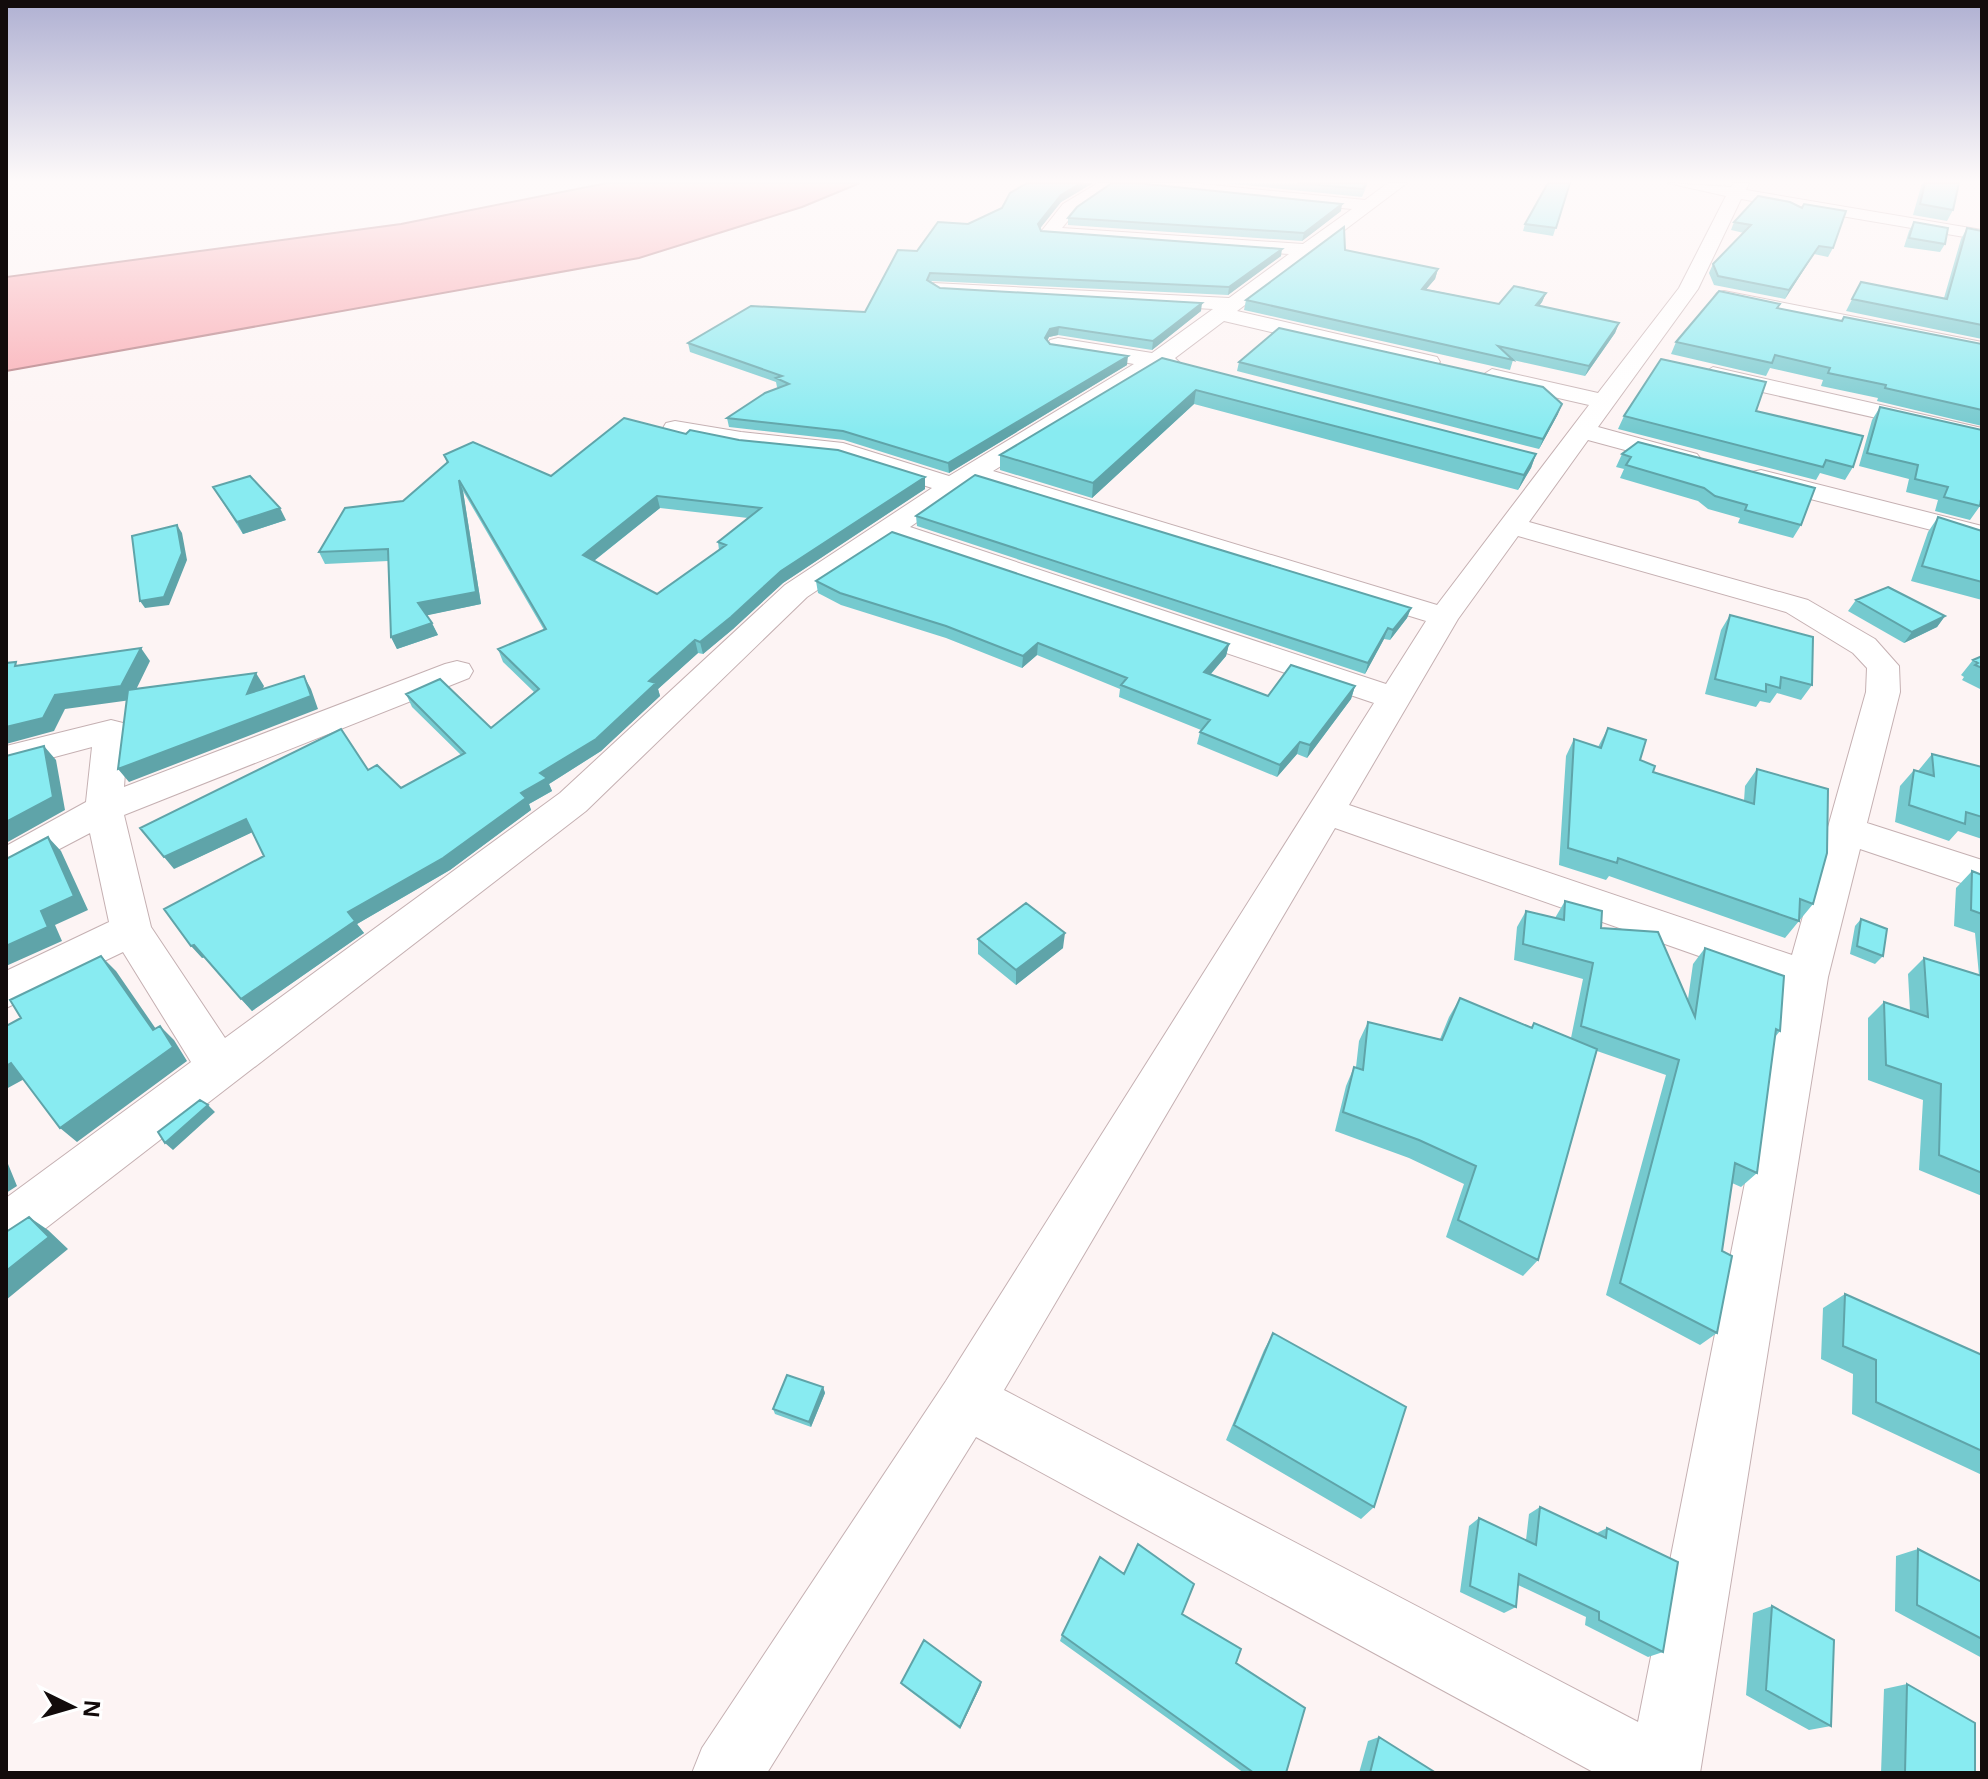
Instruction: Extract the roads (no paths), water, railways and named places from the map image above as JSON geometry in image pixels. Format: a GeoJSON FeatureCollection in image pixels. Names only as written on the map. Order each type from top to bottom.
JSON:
{"type":"FeatureCollection","features":[{"type":"Feature","properties":{"kind":"street"},"geometry":{"type":"LineString","coordinates":[[6,1228],[573,802],[796,591],[963,479],[1172,364],[1228,309],[1286,266]]}},
{"type":"Feature","properties":{"kind":"street"},"geometry":{"type":"LineString","coordinates":[[727,1773],[966,1401],[1444,617],[1513,526],[1543,461],[1665,363],[1688,289],[1699,266]]}},
{"type":"Feature","properties":{"kind":"street"},"geometry":{"type":"LineString","coordinates":[[940,287],[1228,309],[1460,369],[1594,417],[1706,463]]}},
{"type":"Feature","properties":{"kind":"street"},"geometry":{"type":"LineString","coordinates":[[1688,289],[1982,349]]}},
{"type":"Feature","properties":{"kind":"street"},"geometry":{"type":"LineString","coordinates":[[1058,345],[1172,364]]}},
{"type":"Feature","properties":{"kind":"street"},"geometry":{"type":"LineString","coordinates":[[1665,363],[1982,435]]}},
{"type":"Feature","properties":{"kind":"street"},"geometry":{"type":"LineString","coordinates":[[675,428],[741,440],[843,451],[963,479],[1444,617]]}},
{"type":"Feature","properties":{"kind":"street"},"geometry":{"type":"LineString","coordinates":[[1737,471],[1982,535]]}},
{"type":"Feature","properties":{"kind":"street"},"geometry":{"type":"LineString","coordinates":[[966,1401],[1664,1772],[1807,977],[1883,692],[1883,666],[1864,646],[1797,606],[1513,526]]}},
{"type":"Feature","properties":{"kind":"street"},"geometry":{"type":"LineString","coordinates":[[891,530],[1395,698]]}},
{"type":"Feature","properties":{"kind":"street"},"geometry":{"type":"LineString","coordinates":[[6,863],[104,809],[457,671]]}},
{"type":"Feature","properties":{"kind":"street"},"geometry":{"type":"LineString","coordinates":[[6,758],[111,731],[104,809],[131,930],[220,1069]]}},
{"type":"Feature","properties":{"kind":"street"},"geometry":{"type":"LineString","coordinates":[[1327,811],[1807,977]]}},
{"type":"Feature","properties":{"kind":"street"},"geometry":{"type":"LineString","coordinates":[[1846,830],[1982,875]]}},
{"type":"Feature","properties":{"kind":"street"},"geometry":{"type":"LineString","coordinates":[[6,991],[131,930]]}}]}
